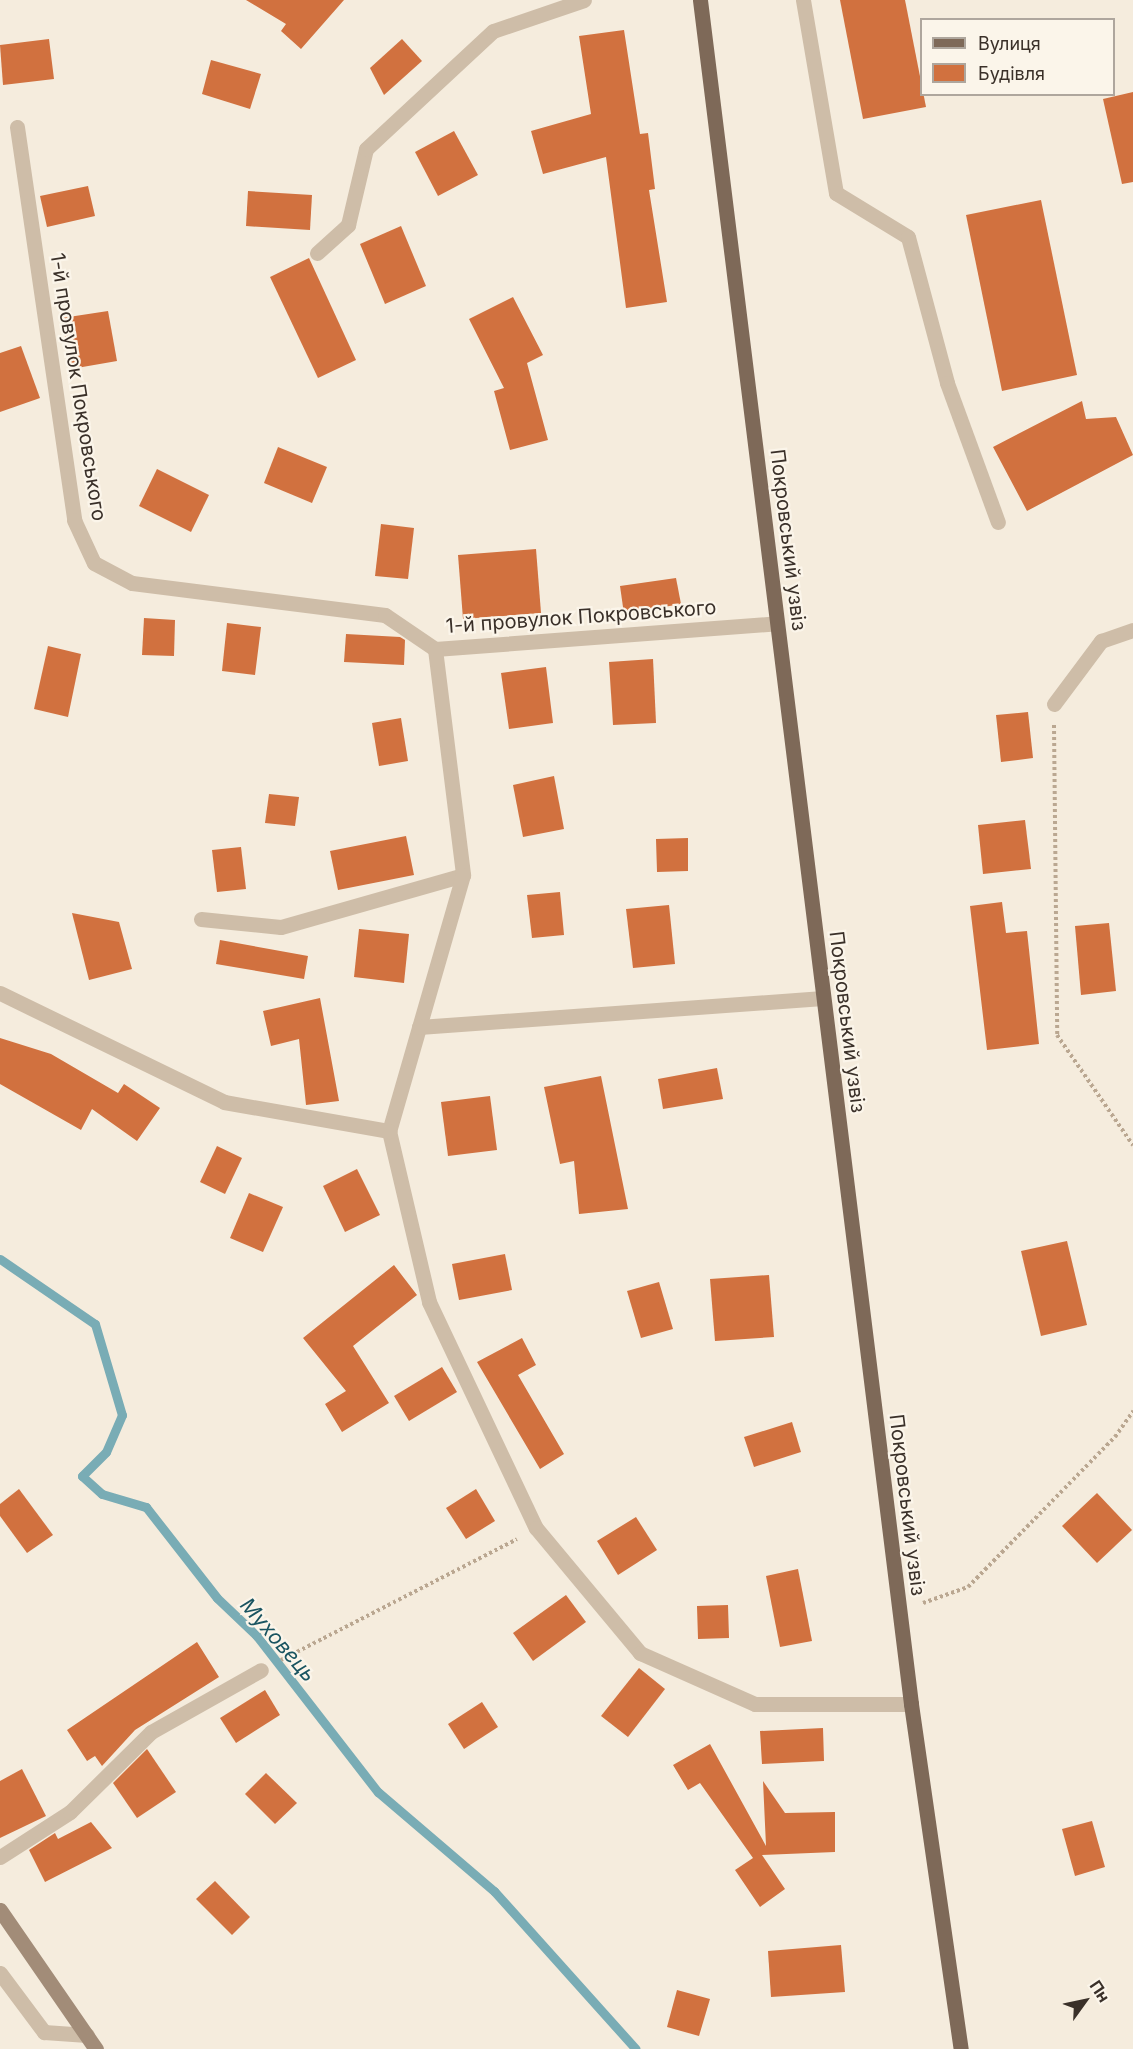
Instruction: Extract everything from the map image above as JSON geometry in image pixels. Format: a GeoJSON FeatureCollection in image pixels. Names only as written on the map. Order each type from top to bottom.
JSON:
{"type":"FeatureCollection","features":[{"type":"Feature","properties":{"kind":"main road","name":"Покровський узвіз"},"geometry":{"type":"LineString","coordinates":[[700,0],[899,1611],[961,2049]]}},
{"type":"Feature","properties":{"kind":"main road"},"geometry":{"type":"LineString","coordinates":[[0,1910],[96,2049]]}},
{"type":"Feature","properties":{"kind":"street"},"geometry":{"type":"LineString","coordinates":[[317,253],[348,225],[366,149],[493,31],[584,0]]}},
{"type":"Feature","properties":{"kind":"street"},"geometry":{"type":"LineString","coordinates":[[803,0],[836,193],[908,237],[947,383],[998,522]]}},
{"type":"Feature","properties":{"kind":"street","name":"1-й провулок Покровського"},"geometry":{"type":"LineString","coordinates":[[17,127],[74,520],[94,564],[132,583],[385,615],[435,649],[777,623]]}},
{"type":"Feature","properties":{"kind":"street"},"geometry":{"type":"LineString","coordinates":[[1054,704],[1101,641],[1133,630]]}},
{"type":"Feature","properties":{"kind":"street"},"geometry":{"type":"LineString","coordinates":[[435,649],[463,875],[389,1131],[429,1302],[536,1528],[640,1653],[754,1704],[911,1704]]}},
{"type":"Feature","properties":{"kind":"street"},"geometry":{"type":"LineString","coordinates":[[201,919],[281,927],[463,875]]}},
{"type":"Feature","properties":{"kind":"street"},"geometry":{"type":"LineString","coordinates":[[0,993],[224,1101],[389,1131]]}},
{"type":"Feature","properties":{"kind":"street"},"geometry":{"type":"LineString","coordinates":[[419,1027],[823,998]]}},
{"type":"Feature","properties":{"kind":"street"},"geometry":{"type":"LineString","coordinates":[[0,1857],[70,1812],[151,1732],[261,1670]]}},
{"type":"Feature","properties":{"kind":"street"},"geometry":{"type":"LineString","coordinates":[[0,1974],[44,2032],[87,2035]]}},
{"type":"Feature","properties":{"kind":"path"},"geometry":{"type":"LineString","coordinates":[[1054,704],[1057,1035],[1133,1145]]}},
{"type":"Feature","properties":{"kind":"path"},"geometry":{"type":"LineString","coordinates":[[899,1611],[968,1587],[1115,1437],[1133,1410]]}},
{"type":"Feature","properties":{"kind":"path"},"geometry":{"type":"LineString","coordinates":[[296,1652],[536,1528]]}},
{"type":"Feature","properties":{"kind":"building"},"geometry":{"type":"Polygon","coordinates":[[[246,0],[344,0],[301,49],[281,31],[286,24],[246,0]]]}},
{"type":"Feature","properties":{"kind":"building"},"geometry":{"type":"Polygon","coordinates":[[[840,0],[905,0],[920,76],[920,96],[924,96],[926,107],[863,119],[840,0]]]}},
{"type":"Feature","properties":{"kind":"building"},"geometry":{"type":"Polygon","coordinates":[[[624,30],[640,134],[648,133],[655,189],[649,190],[667,302],[626,308],[606,157],[543,174],[531,131],[591,114],[579,36],[624,30]]]}},
{"type":"Feature","properties":{"kind":"building"},"geometry":{"type":"Polygon","coordinates":[[[49,39],[54,79],[3,85],[0,45],[49,39]]]}},
{"type":"Feature","properties":{"kind":"building"},"geometry":{"type":"Polygon","coordinates":[[[402,39],[422,61],[384,95],[370,68],[402,39]]]}},
{"type":"Feature","properties":{"kind":"building"},"geometry":{"type":"Polygon","coordinates":[[[211,60],[261,74],[250,109],[202,94],[211,60]]]}},
{"type":"Feature","properties":{"kind":"building"},"geometry":{"type":"Polygon","coordinates":[[[1133,92],[1133,182],[1122,184],[1103,99],[1133,92]]]}},
{"type":"Feature","properties":{"kind":"building"},"geometry":{"type":"Polygon","coordinates":[[[454,131],[478,175],[438,196],[415,152],[454,131]]]}},
{"type":"Feature","properties":{"kind":"building"},"geometry":{"type":"Polygon","coordinates":[[[88,186],[95,216],[47,227],[40,196],[88,186]]]}},
{"type":"Feature","properties":{"kind":"building"},"geometry":{"type":"Polygon","coordinates":[[[248,191],[312,195],[310,230],[246,226],[248,191]]]}},
{"type":"Feature","properties":{"kind":"building"},"geometry":{"type":"Polygon","coordinates":[[[1041,200],[1077,375],[1002,391],[966,215],[1041,200]]]}},
{"type":"Feature","properties":{"kind":"building"},"geometry":{"type":"Polygon","coordinates":[[[401,226],[426,286],[385,304],[360,244],[401,226]]]}},
{"type":"Feature","properties":{"kind":"building"},"geometry":{"type":"Polygon","coordinates":[[[309,258],[356,360],[318,378],[270,277],[309,258]]]}},
{"type":"Feature","properties":{"kind":"building"},"geometry":{"type":"Polygon","coordinates":[[[513,297],[543,355],[527,363],[548,440],[510,450],[494,391],[504,388],[469,319],[513,297]]]}},
{"type":"Feature","properties":{"kind":"building"},"geometry":{"type":"Polygon","coordinates":[[[108,311],[117,361],[71,369],[62,318],[108,311]]]}},
{"type":"Feature","properties":{"kind":"building"},"geometry":{"type":"Polygon","coordinates":[[[21,346],[40,398],[0,412],[0,353],[21,346]]]}},
{"type":"Feature","properties":{"kind":"building"},"geometry":{"type":"Polygon","coordinates":[[[1082,401],[1086,419],[1116,417],[1133,455],[1027,511],[993,447],[1082,401]]]}},
{"type":"Feature","properties":{"kind":"building"},"geometry":{"type":"Polygon","coordinates":[[[278,447],[327,467],[312,503],[264,483],[278,447]]]}},
{"type":"Feature","properties":{"kind":"building"},"geometry":{"type":"Polygon","coordinates":[[[157,469],[209,495],[191,532],[139,506],[157,469]]]}},
{"type":"Feature","properties":{"kind":"building"},"geometry":{"type":"Polygon","coordinates":[[[381,524],[414,528],[408,579],[375,576],[381,524]]]}},
{"type":"Feature","properties":{"kind":"building"},"geometry":{"type":"Polygon","coordinates":[[[536,549],[541,613],[463,619],[458,555],[536,549]]]}},
{"type":"Feature","properties":{"kind":"building"},"geometry":{"type":"Polygon","coordinates":[[[676,578],[681,604],[624,614],[620,586],[676,578]]]}},
{"type":"Feature","properties":{"kind":"building"},"geometry":{"type":"Polygon","coordinates":[[[144,618],[175,620],[174,656],[142,655],[144,618]]]}},
{"type":"Feature","properties":{"kind":"building"},"geometry":{"type":"Polygon","coordinates":[[[227,623],[261,627],[255,675],[222,671],[227,623]]]}},
{"type":"Feature","properties":{"kind":"building"},"geometry":{"type":"Polygon","coordinates":[[[346,634],[400,637],[405,640],[404,665],[344,662],[346,634]]]}},
{"type":"Feature","properties":{"kind":"building"},"geometry":{"type":"Polygon","coordinates":[[[48,646],[81,654],[68,717],[34,709],[48,646]]]}},
{"type":"Feature","properties":{"kind":"building"},"geometry":{"type":"Polygon","coordinates":[[[653,659],[656,723],[613,725],[609,662],[653,659]]]}},
{"type":"Feature","properties":{"kind":"building"},"geometry":{"type":"Polygon","coordinates":[[[546,667],[553,723],[509,729],[501,673],[546,667]]]}},
{"type":"Feature","properties":{"kind":"building"},"geometry":{"type":"Polygon","coordinates":[[[1028,712],[1033,758],[1001,762],[996,715],[1028,712]]]}},
{"type":"Feature","properties":{"kind":"building"},"geometry":{"type":"Polygon","coordinates":[[[401,718],[408,761],[379,766],[372,723],[401,718]]]}},
{"type":"Feature","properties":{"kind":"building"},"geometry":{"type":"Polygon","coordinates":[[[554,776],[564,829],[523,837],[513,785],[554,776]]]}},
{"type":"Feature","properties":{"kind":"building"},"geometry":{"type":"Polygon","coordinates":[[[269,794],[299,797],[295,826],[265,823],[269,794]]]}},
{"type":"Feature","properties":{"kind":"building"},"geometry":{"type":"Polygon","coordinates":[[[1025,820],[1031,869],[983,874],[978,825],[1025,820]]]}},
{"type":"Feature","properties":{"kind":"building"},"geometry":{"type":"Polygon","coordinates":[[[406,836],[414,875],[338,890],[330,851],[406,836]]]}},
{"type":"Feature","properties":{"kind":"building"},"geometry":{"type":"Polygon","coordinates":[[[688,838],[688,871],[657,872],[656,839],[688,838]]]}},
{"type":"Feature","properties":{"kind":"building"},"geometry":{"type":"Polygon","coordinates":[[[241,847],[246,889],[217,892],[212,850],[241,847]]]}},
{"type":"Feature","properties":{"kind":"building"},"geometry":{"type":"Polygon","coordinates":[[[560,892],[564,935],[532,938],[527,895],[560,892]]]}},
{"type":"Feature","properties":{"kind":"building"},"geometry":{"type":"Polygon","coordinates":[[[1002,902],[1006,933],[1027,931],[1039,1044],[987,1050],[970,906],[1002,902]]]}},
{"type":"Feature","properties":{"kind":"building"},"geometry":{"type":"Polygon","coordinates":[[[669,905],[675,964],[633,968],[626,909],[669,905]]]}},
{"type":"Feature","properties":{"kind":"building"},"geometry":{"type":"Polygon","coordinates":[[[72,913],[119,922],[132,969],[89,980],[72,913]]]}},
{"type":"Feature","properties":{"kind":"building"},"geometry":{"type":"Polygon","coordinates":[[[1109,923],[1116,991],[1081,995],[1075,926],[1109,923]]]}},
{"type":"Feature","properties":{"kind":"building"},"geometry":{"type":"Polygon","coordinates":[[[359,929],[409,934],[404,983],[354,977],[359,929]]]}},
{"type":"Feature","properties":{"kind":"building"},"geometry":{"type":"Polygon","coordinates":[[[220,940],[308,956],[304,979],[216,964],[220,940]]]}},
{"type":"Feature","properties":{"kind":"building"},"geometry":{"type":"Polygon","coordinates":[[[320,998],[339,1101],[306,1105],[299,1039],[271,1046],[263,1011],[320,998]]]}},
{"type":"Feature","properties":{"kind":"building"},"geometry":{"type":"Polygon","coordinates":[[[0,1038],[51,1054],[118,1093],[124,1084],[160,1108],[137,1141],[92,1109],[81,1130],[0,1084],[0,1038]]]}},
{"type":"Feature","properties":{"kind":"building"},"geometry":{"type":"Polygon","coordinates":[[[717,1068],[723,1099],[663,1109],[658,1079],[717,1068]]]}},
{"type":"Feature","properties":{"kind":"building"},"geometry":{"type":"Polygon","coordinates":[[[601,1076],[628,1209],[579,1214],[574,1161],[560,1164],[544,1087],[601,1076]]]}},
{"type":"Feature","properties":{"kind":"building"},"geometry":{"type":"Polygon","coordinates":[[[490,1096],[497,1150],[448,1156],[441,1102],[490,1096]]]}},
{"type":"Feature","properties":{"kind":"building"},"geometry":{"type":"Polygon","coordinates":[[[217,1146],[242,1158],[225,1194],[200,1182],[217,1146]]]}},
{"type":"Feature","properties":{"kind":"building"},"geometry":{"type":"Polygon","coordinates":[[[357,1169],[380,1215],[345,1232],[323,1186],[357,1169]]]}},
{"type":"Feature","properties":{"kind":"building"},"geometry":{"type":"Polygon","coordinates":[[[249,1193],[283,1207],[263,1252],[230,1238],[249,1193]]]}},
{"type":"Feature","properties":{"kind":"building"},"geometry":{"type":"Polygon","coordinates":[[[1067,1241],[1087,1325],[1041,1336],[1021,1251],[1067,1241]]]}},
{"type":"Feature","properties":{"kind":"building"},"geometry":{"type":"Polygon","coordinates":[[[505,1254],[512,1290],[459,1300],[452,1264],[505,1254]]]}},
{"type":"Feature","properties":{"kind":"building"},"geometry":{"type":"Polygon","coordinates":[[[394,1265],[417,1295],[353,1346],[389,1403],[342,1432],[325,1404],[346,1391],[303,1338],[394,1265]]]}},
{"type":"Feature","properties":{"kind":"building"},"geometry":{"type":"Polygon","coordinates":[[[769,1275],[774,1337],[715,1341],[710,1279],[769,1275]]]}},
{"type":"Feature","properties":{"kind":"building"},"geometry":{"type":"Polygon","coordinates":[[[659,1282],[673,1329],[641,1338],[627,1291],[659,1282]]]}},
{"type":"Feature","properties":{"kind":"building"},"geometry":{"type":"Polygon","coordinates":[[[522,1338],[536,1365],[518,1375],[564,1454],[540,1469],[477,1362],[522,1338]]]}},
{"type":"Feature","properties":{"kind":"building"},"geometry":{"type":"Polygon","coordinates":[[[442,1367],[457,1392],[409,1421],[394,1396],[442,1367]]]}},
{"type":"Feature","properties":{"kind":"building"},"geometry":{"type":"Polygon","coordinates":[[[792,1422],[801,1452],[754,1467],[744,1437],[792,1422]]]}},
{"type":"Feature","properties":{"kind":"building"},"geometry":{"type":"Polygon","coordinates":[[[19,1489],[53,1535],[27,1553],[0,1516],[0,1504],[19,1489]]]}},
{"type":"Feature","properties":{"kind":"building"},"geometry":{"type":"Polygon","coordinates":[[[476,1489],[495,1521],[466,1539],[446,1508],[476,1489]]]}},
{"type":"Feature","properties":{"kind":"building"},"geometry":{"type":"Polygon","coordinates":[[[1097,1493],[1132,1530],[1097,1563],[1062,1526],[1097,1493]]]}},
{"type":"Feature","properties":{"kind":"building"},"geometry":{"type":"Polygon","coordinates":[[[636,1517],[657,1550],[618,1575],[597,1541],[636,1517]]]}},
{"type":"Feature","properties":{"kind":"building"},"geometry":{"type":"Polygon","coordinates":[[[798,1569],[812,1641],[780,1647],[766,1576],[798,1569]]]}},
{"type":"Feature","properties":{"kind":"building"},"geometry":{"type":"Polygon","coordinates":[[[566,1595],[586,1622],[533,1661],[513,1633],[566,1595]]]}},
{"type":"Feature","properties":{"kind":"building"},"geometry":{"type":"Polygon","coordinates":[[[728,1605],[729,1638],[698,1639],[697,1606],[728,1605]]]}},
{"type":"Feature","properties":{"kind":"building"},"geometry":{"type":"Polygon","coordinates":[[[197,1642],[219,1677],[135,1730],[102,1766],[95,1756],[87,1761],[67,1730],[197,1642]]]}},
{"type":"Feature","properties":{"kind":"building"},"geometry":{"type":"Polygon","coordinates":[[[639,1668],[665,1689],[628,1737],[601,1716],[639,1668]]]}},
{"type":"Feature","properties":{"kind":"building"},"geometry":{"type":"Polygon","coordinates":[[[265,1690],[280,1715],[236,1743],[220,1718],[265,1690]]]}},
{"type":"Feature","properties":{"kind":"building"},"geometry":{"type":"Polygon","coordinates":[[[482,1702],[498,1727],[464,1749],[448,1724],[482,1702]]]}},
{"type":"Feature","properties":{"kind":"building"},"geometry":{"type":"Polygon","coordinates":[[[823,1728],[824,1761],[762,1764],[760,1731],[823,1728]]]}},
{"type":"Feature","properties":{"kind":"building"},"geometry":{"type":"Polygon","coordinates":[[[710,1744],[766,1846],[763,1781],[785,1813],[835,1812],[835,1852],[762,1855],[785,1889],[760,1907],[735,1870],[753,1858],[700,1783],[688,1790],[673,1765],[710,1744]]]}},
{"type":"Feature","properties":{"kind":"building"},"geometry":{"type":"Polygon","coordinates":[[[147,1749],[176,1792],[137,1818],[113,1783],[147,1749]]]}},
{"type":"Feature","properties":{"kind":"building"},"geometry":{"type":"Polygon","coordinates":[[[22,1769],[46,1816],[0,1838],[0,1781],[22,1769]]]}},
{"type":"Feature","properties":{"kind":"building"},"geometry":{"type":"Polygon","coordinates":[[[266,1773],[297,1803],[275,1824],[245,1794],[266,1773]]]}},
{"type":"Feature","properties":{"kind":"building"},"geometry":{"type":"Polygon","coordinates":[[[1092,1821],[1105,1867],[1075,1876],[1062,1829],[1092,1821]]]}},
{"type":"Feature","properties":{"kind":"building"},"geometry":{"type":"Polygon","coordinates":[[[91,1822],[112,1848],[45,1882],[29,1850],[55,1833],[58,1839],[91,1822]]]}},
{"type":"Feature","properties":{"kind":"building"},"geometry":{"type":"Polygon","coordinates":[[[215,1881],[250,1917],[232,1935],[196,1899],[215,1881]]]}},
{"type":"Feature","properties":{"kind":"building"},"geometry":{"type":"Polygon","coordinates":[[[841,1945],[845,1992],[771,1997],[768,1951],[841,1945]]]}},
{"type":"Feature","properties":{"kind":"building"},"geometry":{"type":"Polygon","coordinates":[[[677,1990],[710,1999],[699,2036],[667,2027],[677,1990]]]}},
{"type":"Feature","properties":{"kind":"waterway","name":"Муховець"},"geometry":{"type":"LineString","coordinates":[[0,1259],[95,1324],[122,1415],[106,1452],[82,1476],[102,1494],[146,1507],[217,1598],[256,1635],[378,1792],[494,1891],[636,2049]]}}]}
